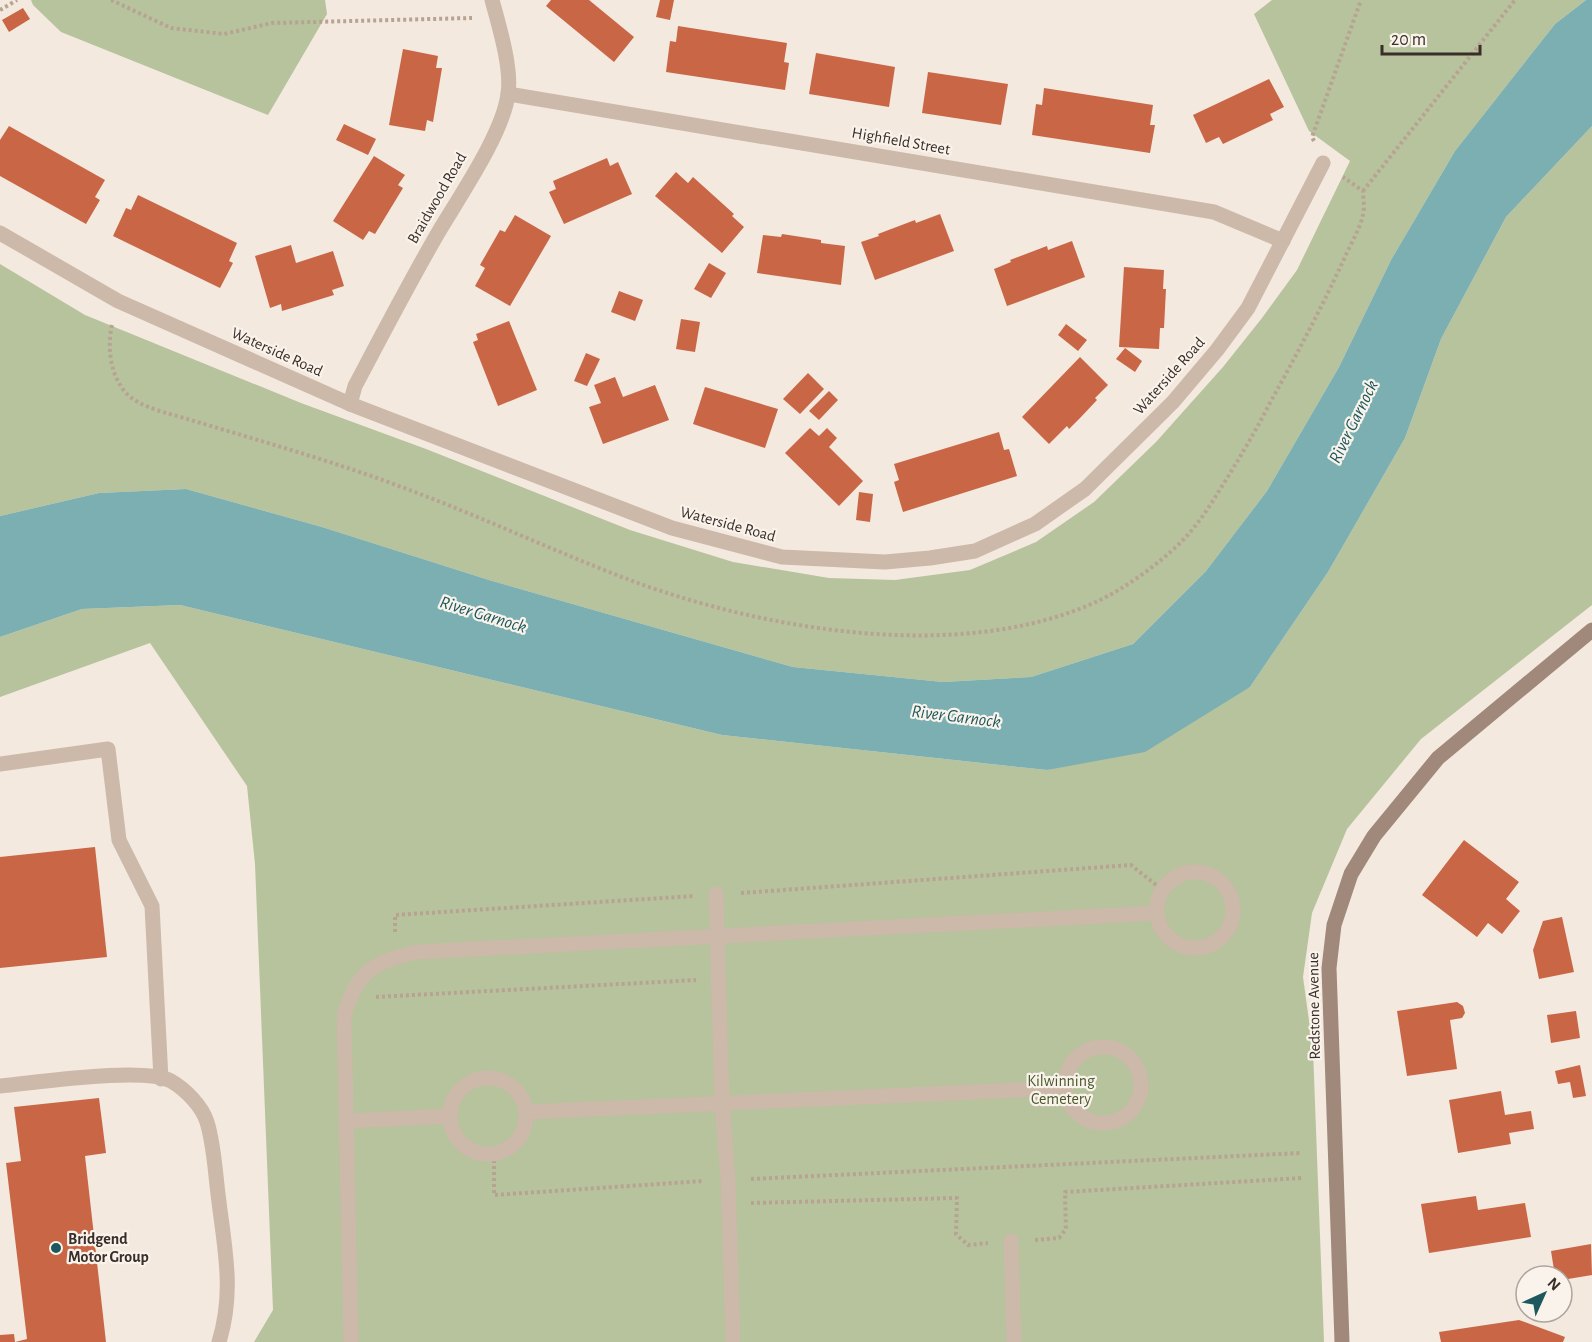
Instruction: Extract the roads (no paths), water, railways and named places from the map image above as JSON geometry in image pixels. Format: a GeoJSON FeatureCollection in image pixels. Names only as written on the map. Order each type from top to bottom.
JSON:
{"type":"FeatureCollection","features":[{"type":"Feature","properties":{"kind":"street","name":"Braidwood Road"},"geometry":{"type":"LineString","coordinates":[[350,404],[355,386],[416,270],[500,122],[508,94],[505,52],[492,0]]}},
{"type":"Feature","properties":{"kind":"street","name":"Highfield Street"},"geometry":{"type":"LineString","coordinates":[[508,94],[1214,212],[1283,242]]}},
{"type":"Feature","properties":{"kind":"street","name":"Waterside Road"},"geometry":{"type":"LineString","coordinates":[[0,233],[118,301],[350,404],[672,528],[782,557],[885,562],[975,551],[1035,524],[1085,489],[1173,402],[1224,342],[1248,308],[1323,163]]}},
{"type":"Feature","properties":{"kind":"street","name":"Redstone Avenue"},"geometry":{"type":"LineString","coordinates":[[1342,1342],[1329,968],[1334,925],[1351,874],[1374,836],[1438,758],[1592,630]]}},
{"type":"Feature","properties":{"kind":"street"},"geometry":{"type":"LineString","coordinates":[[0,764],[108,749],[119,840],[152,906],[161,1079]]}},
{"type":"Feature","properties":{"kind":"street"},"geometry":{"type":"LineString","coordinates":[[1192,871],[1210,875],[1225,886],[1234,909],[1225,934],[1216,942],[1203,948],[1190,948],[1167,937],[1159,926],[1156,913],[1157,901],[1169,880],[1192,871]]}},
{"type":"Feature","properties":{"kind":"street"},"geometry":{"type":"LineString","coordinates":[[716,894],[722,1104],[728,1180],[733,1342]]}},
{"type":"Feature","properties":{"kind":"street"},"geometry":{"type":"LineString","coordinates":[[351,1342],[344,1016],[349,999],[369,969],[381,962],[417,952],[1156,913]]}},
{"type":"Feature","properties":{"kind":"street"},"geometry":{"type":"LineString","coordinates":[[1101,1046],[1114,1047],[1125,1052],[1140,1071],[1142,1083],[1140,1097],[1134,1108],[1124,1117],[1112,1123],[1099,1123],[1086,1119],[1076,1112],[1068,1101],[1065,1088],[1066,1075],[1078,1055],[1089,1048],[1101,1046]]}},
{"type":"Feature","properties":{"kind":"street"},"geometry":{"type":"LineString","coordinates":[[0,1086],[122,1075],[146,1075],[170,1080],[189,1095],[206,1119],[212,1146],[229,1286],[225,1321],[219,1342]]}},
{"type":"Feature","properties":{"kind":"street"},"geometry":{"type":"LineString","coordinates":[[489,1077],[502,1079],[512,1085],[521,1094],[526,1112],[524,1131],[517,1142],[506,1150],[494,1154],[481,1154],[468,1149],[458,1140],[452,1129],[450,1116],[457,1093],[477,1078],[489,1077]]}},
{"type":"Feature","properties":{"kind":"street"},"geometry":{"type":"LineString","coordinates":[[526,1112],[1065,1088]]}},
{"type":"Feature","properties":{"kind":"street"},"geometry":{"type":"LineString","coordinates":[[347,1120],[450,1116]]}},
{"type":"Feature","properties":{"kind":"street"},"geometry":{"type":"LineString","coordinates":[[1011,1242],[1014,1342]]}},
{"type":"Feature","properties":{"kind":"water","name":"River Garnock"},"geometry":{"type":"Polygon","coordinates":[[[1586,0],[1592,0],[1592,126],[1506,217],[1441,339],[1405,438],[1328,572],[1250,687],[1145,752],[1047,770],[722,735],[180,605],[82,609],[0,637],[0,516],[99,493],[186,489],[322,527],[489,580],[793,667],[943,682],[1031,677],[1133,644],[1206,571],[1267,491],[1339,367],[1391,260],[1455,151],[1555,24],[1586,0]]]}},
{"type":"Feature","properties":{"kind":"place","name":"Bridgend Motor Group"},"geometry":{"type":"Point","coordinates":[56,1248]}},
{"type":"Feature","properties":{"kind":"park label","name":"Kilwinning Cemetery"},"geometry":{"type":"Point","coordinates":[1061,1090]}}]}
